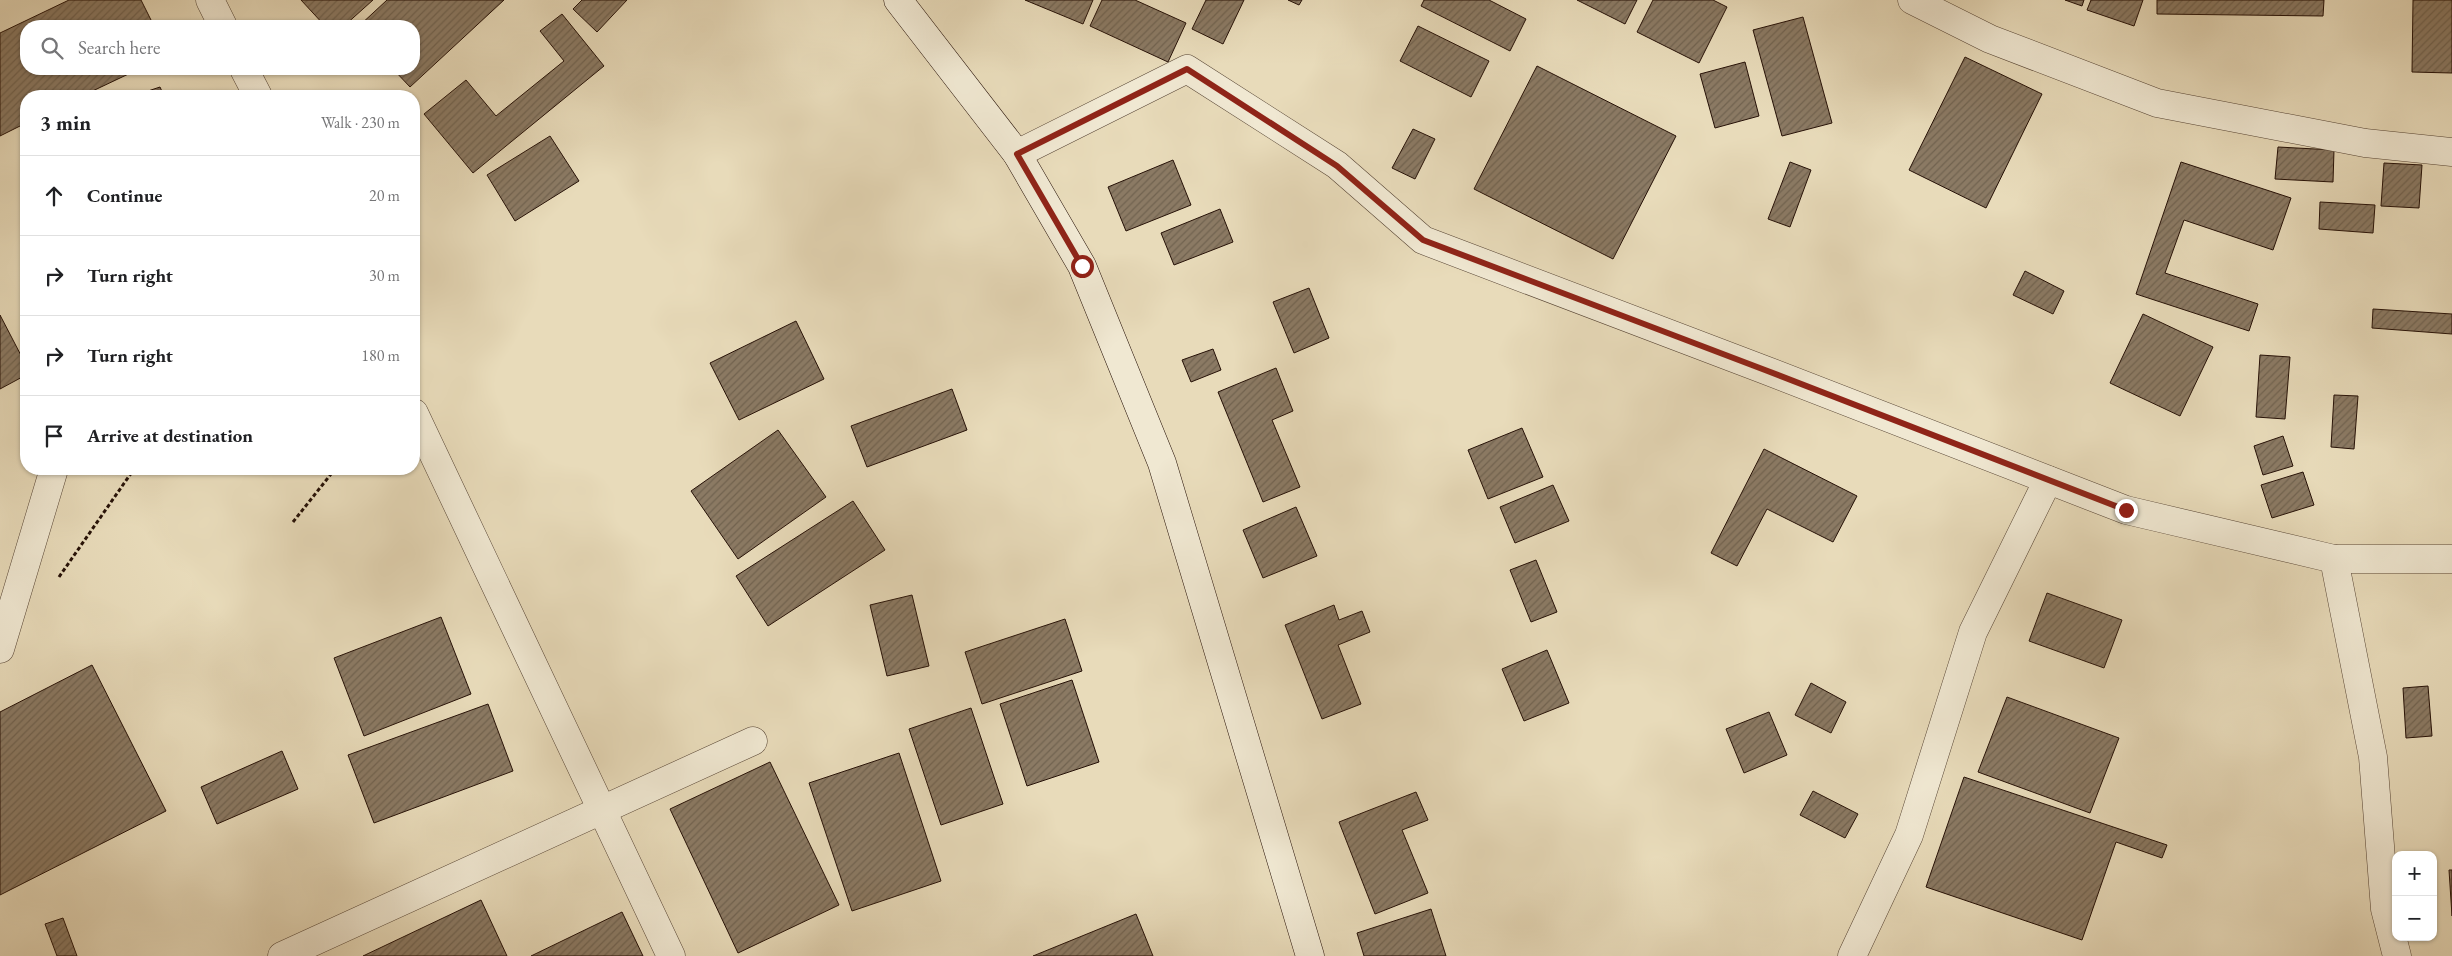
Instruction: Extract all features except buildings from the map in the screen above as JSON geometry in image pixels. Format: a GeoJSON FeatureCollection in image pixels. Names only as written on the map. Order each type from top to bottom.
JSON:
{"type":"FeatureCollection","features":[{"type":"Feature","properties":{"kind":"street"},"geometry":{"type":"LineString","coordinates":[[210,0],[220,20]]}},
{"type":"Feature","properties":{"kind":"street"},"geometry":{"type":"LineString","coordinates":[[898,0],[1017,154],[1082,266],[1162,463],[1310,956]]}},
{"type":"Feature","properties":{"kind":"street"},"geometry":{"type":"LineString","coordinates":[[1912,0],[1990,40],[2157,103],[2365,143],[2452,152]]}},
{"type":"Feature","properties":{"kind":"street"},"geometry":{"type":"LineString","coordinates":[[1017,154],[1187,69],[1337,166],[1423,240],[2126,510],[2334,559],[2452,559]]}},
{"type":"Feature","properties":{"kind":"street"},"geometry":{"type":"LineString","coordinates":[[247,75],[255,90]]}},
{"type":"Feature","properties":{"kind":"street"},"geometry":{"type":"LineString","coordinates":[[420,426],[671,956]]}},
{"type":"Feature","properties":{"kind":"street"},"geometry":{"type":"LineString","coordinates":[[0,649],[52,475]]}},
{"type":"Feature","properties":{"kind":"street"},"geometry":{"type":"LineString","coordinates":[[1852,956],[1909,835],[1973,632],[2048,480]]}},
{"type":"Feature","properties":{"kind":"street"},"geometry":{"type":"LineString","coordinates":[[2334,559],[2373,757],[2385,908],[2397,956]]}},
{"type":"Feature","properties":{"kind":"street"},"geometry":{"type":"LineString","coordinates":[[282,956],[753,741]]}},
{"type":"Feature","properties":{"kind":"path"},"geometry":{"type":"LineString","coordinates":[[57,580],[130,475]]}},
{"type":"Feature","properties":{"kind":"path"},"geometry":{"type":"LineString","coordinates":[[293,522],[330,475]]}},
{"type":"Feature","properties":{"kind":"route"},"geometry":{"type":"LineString","coordinates":[[1082,266],[1017,154],[1187,69],[1337,166],[1423,240],[2126,510]]}}]}
